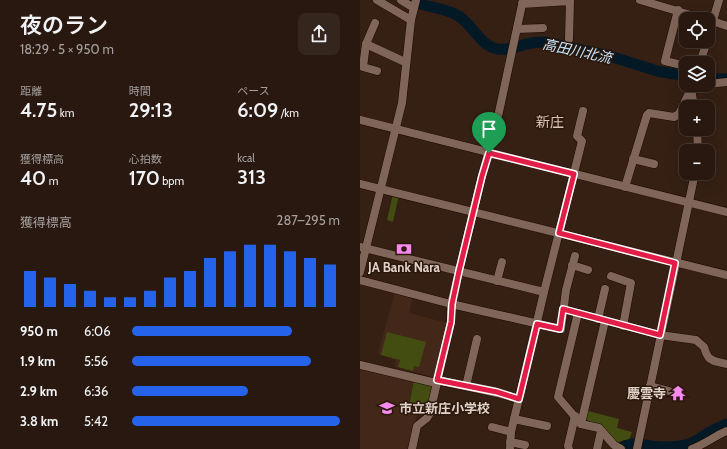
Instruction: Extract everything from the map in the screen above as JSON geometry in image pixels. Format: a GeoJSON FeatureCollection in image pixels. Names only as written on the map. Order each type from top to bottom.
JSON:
{"type":"FeatureCollection","features":[{"type":"Feature","properties":{"kind":"street"},"geometry":{"type":"LineString","coordinates":[[377,0],[411,20]]}},
{"type":"Feature","properties":{"kind":"street"},"geometry":{"type":"LineString","coordinates":[[360,272],[363,247],[380,189],[403,95],[405,62],[415,3],[401,0]]}},
{"type":"Feature","properties":{"kind":"street"},"geometry":{"type":"LineString","coordinates":[[640,0],[684,12]]}},
{"type":"Feature","properties":{"kind":"street"},"geometry":{"type":"LineString","coordinates":[[713,12],[718,0]]}},
{"type":"Feature","properties":{"kind":"street"},"geometry":{"type":"LineString","coordinates":[[412,449],[417,426],[429,416],[451,322],[452,304],[459,271],[499,112],[523,2],[570,1],[569,39]]}},
{"type":"Feature","properties":{"kind":"street"},"geometry":{"type":"LineString","coordinates":[[678,10],[665,61],[679,64]]}},
{"type":"Feature","properties":{"kind":"street"},"geometry":{"type":"LineString","coordinates":[[715,22],[727,26]]}},
{"type":"Feature","properties":{"kind":"street"},"geometry":{"type":"LineString","coordinates":[[375,23],[366,44],[362,67],[377,71]]}},
{"type":"Feature","properties":{"kind":"street"},"geometry":{"type":"LineString","coordinates":[[517,29],[543,28]]}},
{"type":"Feature","properties":{"kind":"street"},"geometry":{"type":"LineString","coordinates":[[366,44],[405,62]]}},
{"type":"Feature","properties":{"kind":"street"},"geometry":{"type":"LineString","coordinates":[[715,83],[727,82]]}},
{"type":"Feature","properties":{"kind":"street"},"geometry":{"type":"LineString","coordinates":[[674,117],[679,114],[690,92]]}},
{"type":"Feature","properties":{"kind":"street"},"geometry":{"type":"LineString","coordinates":[[525,445],[510,445],[511,432],[582,141],[577,136],[583,112]]}},
{"type":"Feature","properties":{"kind":"street"},"geometry":{"type":"LineString","coordinates":[[625,187],[646,115],[649,113],[679,118]]}},
{"type":"Feature","properties":{"kind":"street"},"geometry":{"type":"LineString","coordinates":[[360,120],[727,212]]}},
{"type":"Feature","properties":{"kind":"street"},"geometry":{"type":"LineString","coordinates":[[633,159],[654,164]]}},
{"type":"Feature","properties":{"kind":"street"},"geometry":{"type":"LineString","coordinates":[[637,446],[693,180]]}},
{"type":"Feature","properties":{"kind":"street"},"geometry":{"type":"LineString","coordinates":[[360,184],[727,275]]}},
{"type":"Feature","properties":{"kind":"street"},"geometry":{"type":"LineString","coordinates":[[363,247],[544,292]]}},
{"type":"Feature","properties":{"kind":"street"},"geometry":{"type":"LineString","coordinates":[[360,280],[452,304],[560,329],[566,290],[575,256]]}},
{"type":"Feature","properties":{"kind":"street"},"geometry":{"type":"LineString","coordinates":[[497,281],[502,262]]}},
{"type":"Feature","properties":{"kind":"street"},"geometry":{"type":"LineString","coordinates":[[572,265],[588,270]]}},
{"type":"Feature","properties":{"kind":"street"},"geometry":{"type":"LineString","coordinates":[[611,276],[631,283],[623,326]]}},
{"type":"Feature","properties":{"kind":"street"},"geometry":{"type":"LineString","coordinates":[[582,424],[602,320],[605,289]]}},
{"type":"Feature","properties":{"kind":"street"},"geometry":{"type":"LineString","coordinates":[[563,309],[660,335],[696,340],[704,347],[709,358],[714,361],[727,364]]}},
{"type":"Feature","properties":{"kind":"street"},"geometry":{"type":"LineString","coordinates":[[578,313],[558,397],[582,424],[599,428],[618,447]]}},
{"type":"Feature","properties":{"kind":"street"},"geometry":{"type":"LineString","coordinates":[[466,386],[477,339]]}},
{"type":"Feature","properties":{"kind":"street"},"geometry":{"type":"LineString","coordinates":[[360,365],[466,386],[519,399]]}},
{"type":"Feature","properties":{"kind":"street"},"geometry":{"type":"LineString","coordinates":[[650,386],[670,391]]}},
{"type":"Feature","properties":{"kind":"street"},"geometry":{"type":"LineString","coordinates":[[569,449],[568,446],[575,416]]}},
{"type":"Feature","properties":{"kind":"street"},"geometry":{"type":"LineString","coordinates":[[514,419],[547,426]]}},
{"type":"Feature","properties":{"kind":"street"},"geometry":{"type":"LineString","coordinates":[[492,427],[511,432]]}},
{"type":"Feature","properties":{"kind":"street"},"geometry":{"type":"LineString","coordinates":[[597,449],[601,431]]}},
{"type":"Feature","properties":{"kind":"street"},"geometry":{"type":"LineString","coordinates":[[692,449],[710,442],[716,435],[727,431]]}},
{"type":"Feature","properties":{"kind":"shaded area"},"geometry":{"type":"Polygon","coordinates":[[[395,291],[413,295],[409,313],[447,323],[435,375],[433,377],[395,367],[396,360],[378,354],[395,291]]]}},
{"type":"Feature","properties":{"kind":"shaded area","name":"市立新庄小学校"},"geometry":{"type":"Polygon","coordinates":[[[360,368],[414,380],[408,407],[418,410],[409,449],[360,449],[360,368]]]}},
{"type":"Feature","properties":{"kind":"green space"},"geometry":{"type":"Polygon","coordinates":[[[393,194],[399,195],[393,222],[387,220],[393,194]]]}},
{"type":"Feature","properties":{"kind":"green space"},"geometry":{"type":"Polygon","coordinates":[[[387,332],[426,342],[419,367],[414,366],[413,371],[398,367],[400,360],[381,355],[387,332]]]}},
{"type":"Feature","properties":{"kind":"green space"},"geometry":{"type":"Polygon","coordinates":[[[414,380],[432,386],[427,411],[409,406],[414,380]]]}},
{"type":"Feature","properties":{"kind":"green space"},"geometry":{"type":"Polygon","coordinates":[[[588,411],[619,419],[617,428],[632,432],[629,440],[624,440],[617,443],[589,422],[585,417],[588,411]]]}},
{"type":"Feature","properties":{"kind":"waterway","name":"高田川北流"},"geometry":{"type":"LineString","coordinates":[[410,0],[422,5],[448,11],[460,17],[486,44],[497,49],[509,49],[532,43],[546,42],[610,56],[657,71],[679,75]]}},
{"type":"Feature","properties":{"kind":"waterway","name":"高田川北流"},"geometry":{"type":"LineString","coordinates":[[715,79],[727,79]]}},
{"type":"Feature","properties":{"kind":"waterway"},"geometry":{"type":"LineString","coordinates":[[620,449],[630,444],[656,447],[675,447],[686,445],[727,424]]}},
{"type":"Feature","properties":{"kind":"place","name":"JA Bank Nara"},"geometry":{"type":"Point","coordinates":[404,249]}},
{"type":"Feature","properties":{"kind":"place","name":"慶雲寺"},"geometry":{"type":"Point","coordinates":[678,393]}},
{"type":"Feature","properties":{"kind":"place","name":"市立新庄小学校"},"geometry":{"type":"Point","coordinates":[387,408]}},
{"type":"Feature","properties":{"kind":"district","name":"新庄"},"geometry":{"type":"Point","coordinates":[550,122]}},
{"type":"Feature","properties":{"kind":"route"},"geometry":{"type":"LineString","coordinates":[[489,153],[574,174],[559,233],[675,263],[660,335],[563,309],[560,329],[537,324],[519,399],[497,392],[437,380],[451,322],[452,304],[459,271],[489,153]]}}]}
